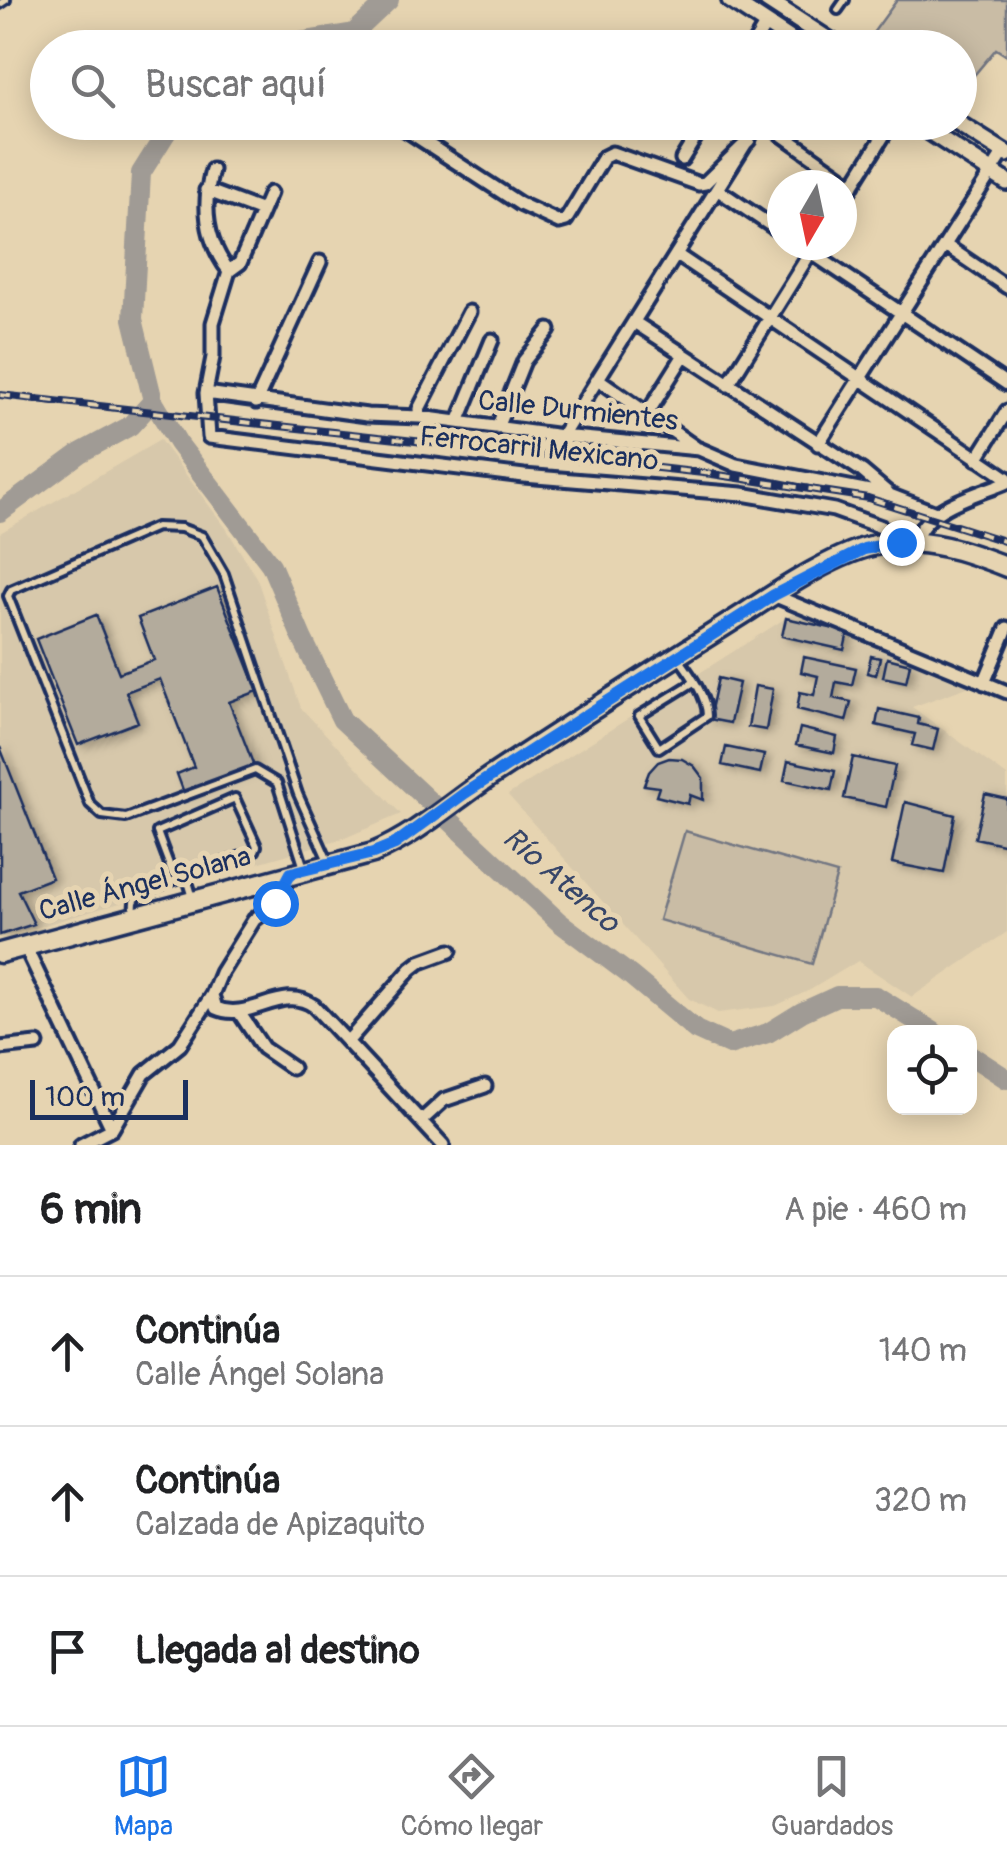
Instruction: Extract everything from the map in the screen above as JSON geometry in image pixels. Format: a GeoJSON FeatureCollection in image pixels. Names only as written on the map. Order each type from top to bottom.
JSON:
{"type":"FeatureCollection","features":[{"type":"Feature","properties":{"kind":"main road"},"geometry":{"type":"LineString","coordinates":[[908,542],[951,548],[1007,568]]}},
{"type":"Feature","properties":{"kind":"main road","name":"Calle Ángel Solana"},"geometry":{"type":"LineString","coordinates":[[0,953],[373,853],[413,833],[465,793],[774,595],[864,549],[908,542]]}},
{"type":"Feature","properties":{"kind":"street"},"geometry":{"type":"LineString","coordinates":[[730,0],[776,30]]}},
{"type":"Feature","properties":{"kind":"street"},"geometry":{"type":"LineString","coordinates":[[767,0],[814,30]]}},
{"type":"Feature","properties":{"kind":"street"},"geometry":{"type":"LineString","coordinates":[[762,30],[766,24]]}},
{"type":"Feature","properties":{"kind":"street"},"geometry":{"type":"LineString","coordinates":[[818,444],[1006,154],[977,135]]}},
{"type":"Feature","properties":{"kind":"street"},"geometry":{"type":"LineString","coordinates":[[422,140],[520,204],[559,222],[566,220],[604,157],[612,154],[705,184],[749,140]]}},
{"type":"Feature","properties":{"kind":"street"},"geometry":{"type":"LineString","coordinates":[[682,159],[694,140]]}},
{"type":"Feature","properties":{"kind":"street"},"geometry":{"type":"LineString","coordinates":[[562,436],[749,140]]}},
{"type":"Feature","properties":{"kind":"street"},"geometry":{"type":"LineString","coordinates":[[788,140],[832,170]]}},
{"type":"Feature","properties":{"kind":"street"},"geometry":{"type":"LineString","coordinates":[[857,178],[881,140]]}},
{"type":"Feature","properties":{"kind":"street"},"geometry":{"type":"LineString","coordinates":[[943,140],[1007,182]]}},
{"type":"Feature","properties":{"kind":"street"},"geometry":{"type":"LineString","coordinates":[[212,170],[206,190],[212,244],[229,271]]}},
{"type":"Feature","properties":{"kind":"street"},"geometry":{"type":"LineString","coordinates":[[206,190],[262,211]]}},
{"type":"Feature","properties":{"kind":"street"},"geometry":{"type":"LineString","coordinates":[[718,190],[767,223]]}},
{"type":"Feature","properties":{"kind":"street"},"geometry":{"type":"LineString","coordinates":[[206,393],[213,357],[213,324],[229,271],[240,262],[270,193]]}},
{"type":"Feature","properties":{"kind":"street"},"geometry":{"type":"LineString","coordinates":[[945,244],[1007,288]]}},
{"type":"Feature","properties":{"kind":"street"},"geometry":{"type":"LineString","coordinates":[[677,254],[1007,480],[936,513],[908,542]]}},
{"type":"Feature","properties":{"kind":"street"},"geometry":{"type":"LineString","coordinates":[[728,385],[802,260]]}},
{"type":"Feature","properties":{"kind":"street"},"geometry":{"type":"LineString","coordinates":[[826,260],[1007,384]]}},
{"type":"Feature","properties":{"kind":"street"},"geometry":{"type":"LineString","coordinates":[[256,402],[320,262]]}},
{"type":"Feature","properties":{"kind":"street"},"geometry":{"type":"LineString","coordinates":[[420,417],[419,409],[469,312]]}},
{"type":"Feature","properties":{"kind":"street"},"geometry":{"type":"LineString","coordinates":[[634,322],[890,494]]}},
{"type":"Feature","properties":{"kind":"street"},"geometry":{"type":"LineString","coordinates":[[497,428],[524,360],[549,330]]}},
{"type":"Feature","properties":{"kind":"street"},"geometry":{"type":"LineString","coordinates":[[458,422],[492,340]]}},
{"type":"Feature","properties":{"kind":"street"},"geometry":{"type":"LineString","coordinates":[[648,414],[684,355]]}},
{"type":"Feature","properties":{"kind":"street"},"geometry":{"type":"LineString","coordinates":[[598,380],[698,449]]}},
{"type":"Feature","properties":{"kind":"street","name":"Calle Durmientes"},"geometry":{"type":"LineString","coordinates":[[206,393],[368,416],[420,417],[698,449],[736,464],[890,494],[936,513]]}},
{"type":"Feature","properties":{"kind":"street","name":"Ferrocarril Mexicano"},"geometry":{"type":"LineString","coordinates":[[206,393],[209,438],[524,476],[742,494],[834,510],[881,527],[908,542]]}},
{"type":"Feature","properties":{"kind":"street"},"geometry":{"type":"LineString","coordinates":[[977,458],[1007,411]]}},
{"type":"Feature","properties":{"kind":"street"},"geometry":{"type":"LineString","coordinates":[[774,595],[1007,692]]}},
{"type":"Feature","properties":{"kind":"street"},"geometry":{"type":"LineString","coordinates":[[984,683],[1007,628]]}},
{"type":"Feature","properties":{"kind":"street"},"geometry":{"type":"LineString","coordinates":[[81,1145],[112,1129],[144,1074],[180,1045],[254,920],[275,903],[297,871]]}},
{"type":"Feature","properties":{"kind":"street"},"geometry":{"type":"LineString","coordinates":[[25,946],[112,1129]]}},
{"type":"Feature","properties":{"kind":"street"},"geometry":{"type":"LineString","coordinates":[[348,1042],[411,969],[450,951]]}},
{"type":"Feature","properties":{"kind":"street"},"geometry":{"type":"LineString","coordinates":[[212,995],[216,1008],[239,1012],[280,999],[303,998],[443,1145]]}},
{"type":"Feature","properties":{"kind":"street"},"geometry":{"type":"LineString","coordinates":[[239,1012],[263,1048],[292,1068]]}},
{"type":"Feature","properties":{"kind":"street"},"geometry":{"type":"LineString","coordinates":[[0,1047],[36,1044]]}},
{"type":"Feature","properties":{"kind":"street"},"geometry":{"type":"LineString","coordinates":[[421,1121],[444,1100],[485,1086]]}},
{"type":"Feature","properties":{"kind":"lane"},"geometry":{"type":"LineString","coordinates":[[0,4],[6,0]]}},
{"type":"Feature","properties":{"kind":"lane"},"geometry":{"type":"LineString","coordinates":[[838,10],[844,0]]}},
{"type":"Feature","properties":{"kind":"lane"},"geometry":{"type":"LineString","coordinates":[[297,871],[278,783],[254,770],[126,818],[102,815],[90,804],[8,596],[11,590],[156,528],[181,528],[202,536],[224,574],[298,794],[329,864]]}},
{"type":"Feature","properties":{"kind":"lane"},"geometry":{"type":"LineString","coordinates":[[677,656],[694,682],[706,704],[707,716],[659,748],[639,716],[694,682]]}},
{"type":"Feature","properties":{"kind":"lane"},"geometry":{"type":"LineString","coordinates":[[132,916],[139,894],[187,878],[255,851],[257,846],[235,798],[157,832],[172,872],[187,878]]}},
{"type":"Feature","properties":{"kind":"lane"},"geometry":{"type":"LineString","coordinates":[[187,878],[194,900]]}},
{"type":"Feature","properties":{"kind":"shaded area"},"geometry":{"type":"Polygon","coordinates":[[[897,0],[1007,0],[1007,56],[996,49],[977,72],[977,30],[875,30],[897,0]]]}},
{"type":"Feature","properties":{"kind":"shaded area"},"geometry":{"type":"Polygon","coordinates":[[[160,440],[226,528],[257,579],[301,708],[401,814],[347,837],[0,938],[0,533],[160,440]]]}},
{"type":"Feature","properties":{"kind":"shaded area"},"geometry":{"type":"Polygon","coordinates":[[[800,609],[973,685],[912,707],[1007,776],[1007,932],[912,997],[858,961],[775,1006],[718,1013],[689,999],[508,795],[800,609]]]}},
{"type":"Feature","properties":{"kind":"shaded area"},"geometry":{"type":"Polygon","coordinates":[[[685,831],[837,874],[812,964],[659,920],[685,831]]]}},
{"type":"Feature","properties":{"kind":"building"},"geometry":{"type":"Polygon","coordinates":[[[217,587],[258,691],[229,702],[254,766],[184,793],[177,774],[194,767],[160,679],[126,692],[138,722],[78,745],[36,639],[96,615],[119,673],[154,660],[138,618],[217,587]]]}},
{"type":"Feature","properties":{"kind":"building"},"geometry":{"type":"Polygon","coordinates":[[[786,618],[848,632],[844,650],[782,636],[786,618]]]}},
{"type":"Feature","properties":{"kind":"building"},"geometry":{"type":"Polygon","coordinates":[[[871,656],[880,658],[876,675],[867,673],[871,656]]]}},
{"type":"Feature","properties":{"kind":"building"},"geometry":{"type":"Polygon","coordinates":[[[804,657],[856,668],[852,685],[836,682],[833,698],[851,702],[846,721],[797,709],[800,692],[814,695],[818,676],[801,672],[804,657]]]}},
{"type":"Feature","properties":{"kind":"building"},"geometry":{"type":"Polygon","coordinates":[[[887,658],[910,664],[906,682],[883,677],[887,658]]]}},
{"type":"Feature","properties":{"kind":"building"},"geometry":{"type":"Polygon","coordinates":[[[718,678],[739,683],[730,723],[709,719],[718,678]]]}},
{"type":"Feature","properties":{"kind":"building"},"geometry":{"type":"Polygon","coordinates":[[[755,686],[773,689],[766,730],[748,727],[755,686]]]}},
{"type":"Feature","properties":{"kind":"building"},"geometry":{"type":"Polygon","coordinates":[[[879,709],[919,718],[918,724],[938,729],[933,750],[912,745],[915,734],[876,725],[879,709]]]}},
{"type":"Feature","properties":{"kind":"building"},"geometry":{"type":"Polygon","coordinates":[[[800,728],[837,737],[834,753],[796,745],[800,728]]]}},
{"type":"Feature","properties":{"kind":"building"},"geometry":{"type":"Polygon","coordinates":[[[0,747],[52,878],[18,891],[34,924],[0,935],[0,747]]]}},
{"type":"Feature","properties":{"kind":"building"},"geometry":{"type":"Polygon","coordinates":[[[726,747],[764,755],[760,773],[722,765],[726,747]]]}},
{"type":"Feature","properties":{"kind":"building"},"geometry":{"type":"Polygon","coordinates":[[[853,757],[895,766],[886,807],[844,798],[853,757]]]}},
{"type":"Feature","properties":{"kind":"building"},"geometry":{"type":"Polygon","coordinates":[[[682,759],[694,766],[703,778],[703,800],[690,795],[688,804],[656,796],[659,787],[644,785],[658,762],[682,759]]]}},
{"type":"Feature","properties":{"kind":"building"},"geometry":{"type":"Polygon","coordinates":[[[788,761],[835,771],[831,790],[784,780],[788,761]]]}},
{"type":"Feature","properties":{"kind":"building"},"geometry":{"type":"Polygon","coordinates":[[[985,794],[1007,799],[1007,845],[975,838],[985,794]]]}},
{"type":"Feature","properties":{"kind":"building"},"geometry":{"type":"Polygon","coordinates":[[[905,802],[955,815],[944,873],[892,863],[905,802]]]}},
{"type":"Feature","properties":{"kind":"waterway"},"geometry":{"type":"LineString","coordinates":[[357,30],[389,0]]}},
{"type":"Feature","properties":{"kind":"waterway","name":"Río Atenco"},"geometry":{"type":"LineString","coordinates":[[162,140],[141,173],[133,319],[153,401],[178,443],[271,565],[342,720],[559,922],[696,1030],[729,1045],[768,1033],[837,996],[876,996],[923,1025]]}},
{"type":"Feature","properties":{"kind":"waterway"},"geometry":{"type":"LineString","coordinates":[[0,512],[80,453],[130,426],[153,401]]}},
{"type":"Feature","properties":{"kind":"waterway","name":"Río Atenco"},"geometry":{"type":"LineString","coordinates":[[977,1060],[1007,1079]]}},
{"type":"Feature","properties":{"kind":"railway"},"geometry":{"type":"LineString","coordinates":[[0,395],[712,474],[868,498],[1007,542]]}},
{"type":"Feature","properties":{"kind":"route"},"geometry":{"type":"LineString","coordinates":[[275,903],[291,873],[395,844],[620,691],[800,579],[864,549],[901,542]]}}]}
